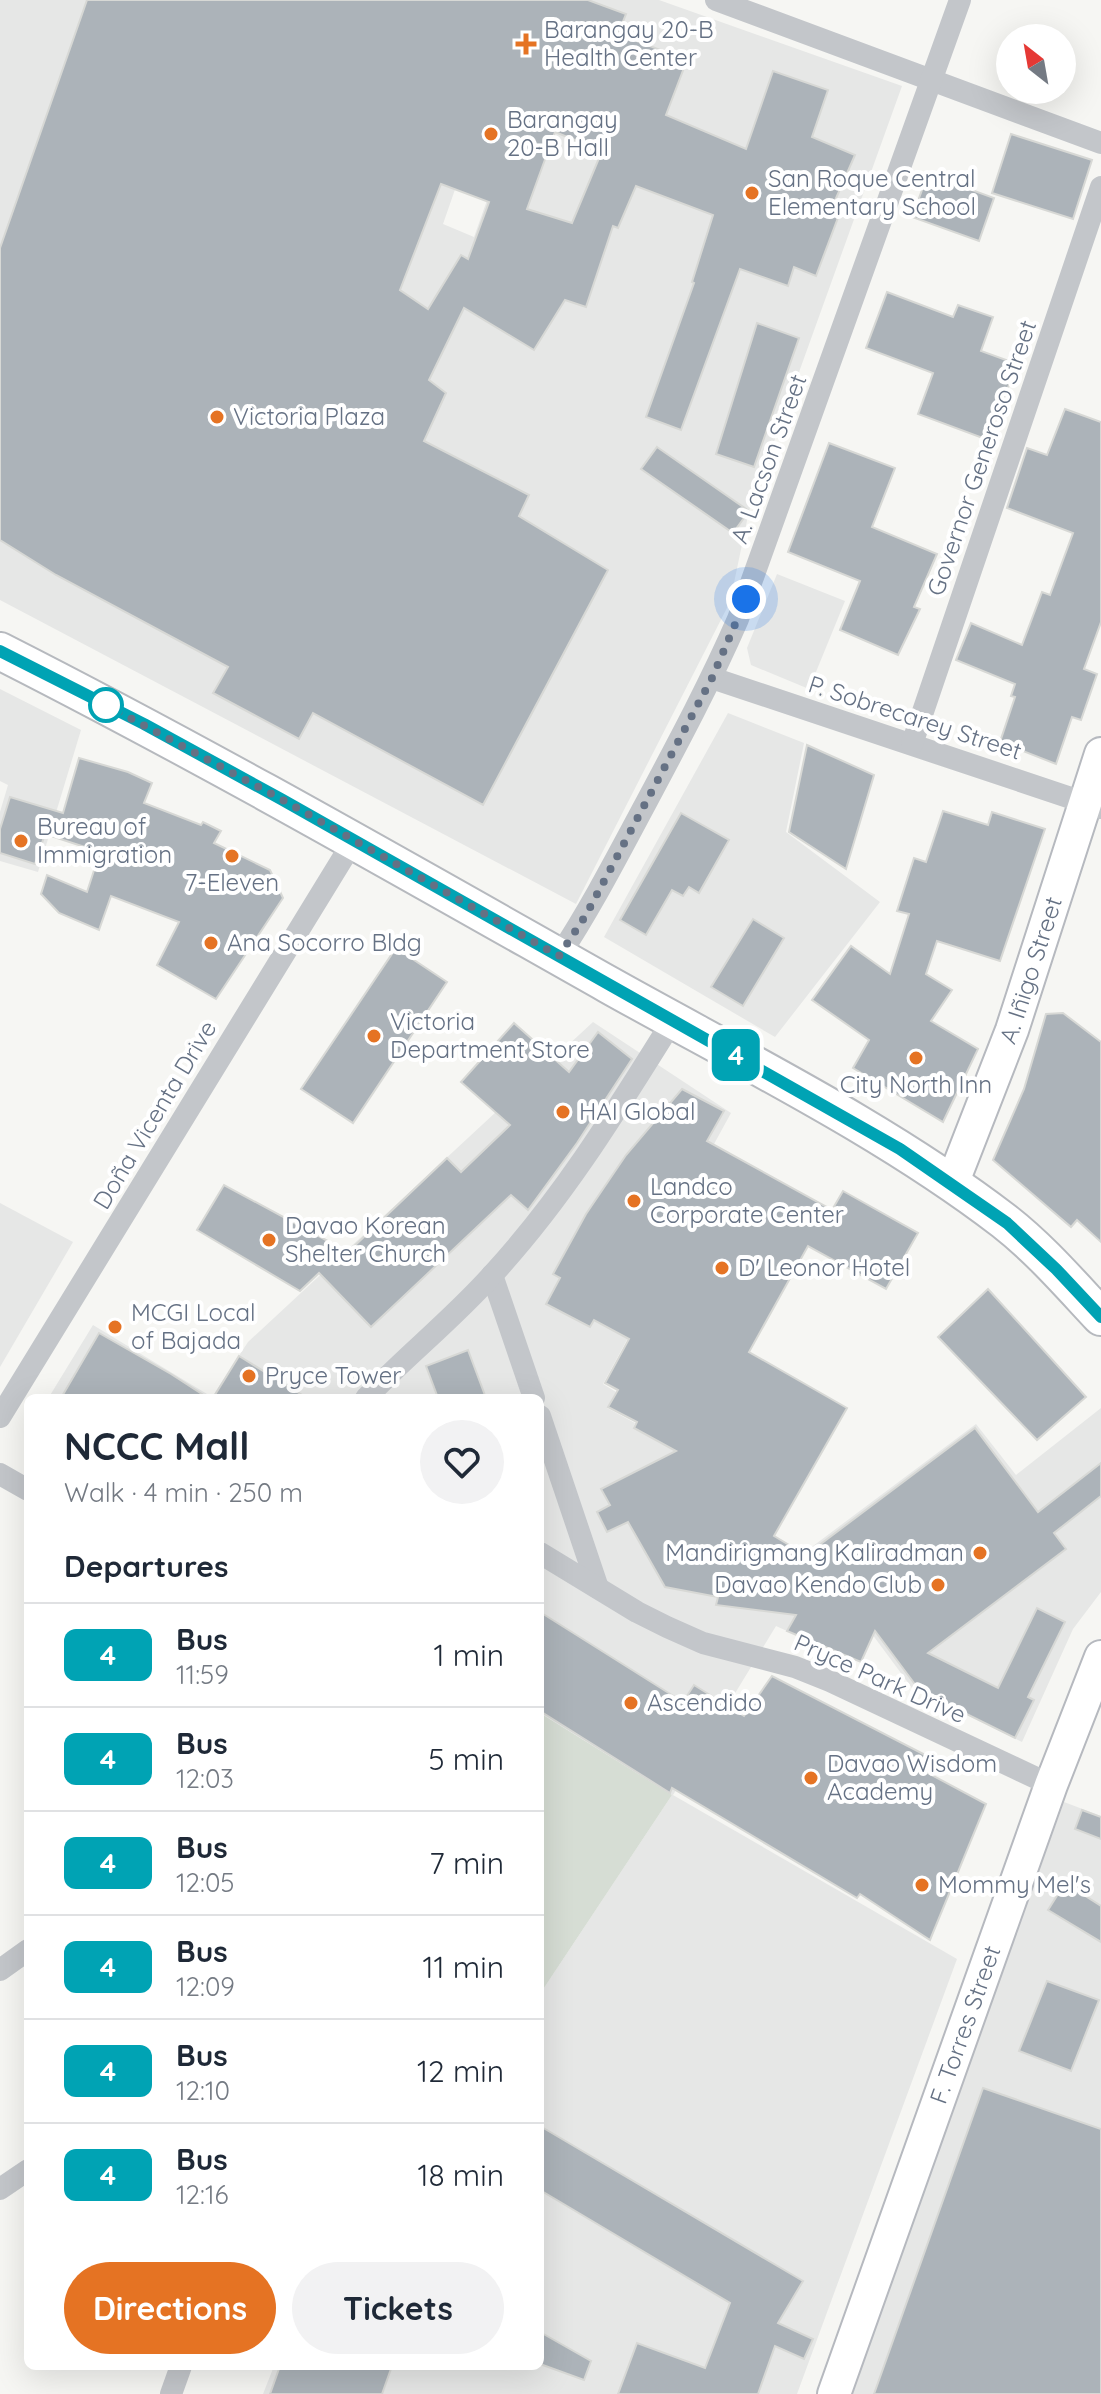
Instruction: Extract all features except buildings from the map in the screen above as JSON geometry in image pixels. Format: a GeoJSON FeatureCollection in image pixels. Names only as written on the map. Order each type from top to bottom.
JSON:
{"type":"FeatureCollection","features":[{"type":"Feature","properties":{"kind":"main road"},"geometry":{"type":"LineString","coordinates":[[0,651],[144,724],[354,840],[900,1149],[1007,1223],[1101,1317]]}},
{"type":"Feature","properties":{"kind":"main road","name":"A. Iñigo Street"},"geometry":{"type":"LineString","coordinates":[[952,1184],[1012,1030],[1093,805],[1101,754]]}},
{"type":"Feature","properties":{"kind":"main road","name":"F. Torres Street"},"geometry":{"type":"LineString","coordinates":[[834,2394],[1051,1785],[1101,1657]]}},
{"type":"Feature","properties":{"kind":"street"},"geometry":{"type":"LineString","coordinates":[[716,0],[757,7],[931,81],[1101,143]]}},
{"type":"Feature","properties":{"kind":"street","name":"A. Lacson Street"},"geometry":{"type":"LineString","coordinates":[[559,956],[586,915],[712,678],[755,575],[960,0]]}},
{"type":"Feature","properties":{"kind":"street","name":"Governor Generoso Street"},"geometry":{"type":"LineString","coordinates":[[912,744],[1101,187]]}},
{"type":"Feature","properties":{"kind":"street","name":"P. Sobrecarey Street"},"geometry":{"type":"LineString","coordinates":[[712,678],[1093,805]]}},
{"type":"Feature","properties":{"kind":"street","name":"Doña Vicenta Drive"},"geometry":{"type":"LineString","coordinates":[[0,1417],[354,840]]}},
{"type":"Feature","properties":{"kind":"street"},"geometry":{"type":"LineString","coordinates":[[370,1394],[492,1275],[557,1197],[618,1109],[673,1020]]}},
{"type":"Feature","properties":{"kind":"street"},"geometry":{"type":"LineString","coordinates":[[492,1275],[533,1394]]}},
{"type":"Feature","properties":{"kind":"street"},"geometry":{"type":"LineString","coordinates":[[544,1428],[598,1588]]}},
{"type":"Feature","properties":{"kind":"street"},"geometry":{"type":"LineString","coordinates":[[0,1474],[24,1488]]}},
{"type":"Feature","properties":{"kind":"street","name":"Pryce Park Drive"},"geometry":{"type":"LineString","coordinates":[[544,1555],[637,1612],[703,1643],[795,1667],[830,1681],[1051,1785]]}},
{"type":"Feature","properties":{"kind":"street"},"geometry":{"type":"LineString","coordinates":[[0,1970],[24,1953]]}},
{"type":"Feature","properties":{"kind":"street"},"geometry":{"type":"LineString","coordinates":[[0,2189],[24,2173]]}},
{"type":"Feature","properties":{"kind":"street"},"geometry":{"type":"LineString","coordinates":[[171,2394],[180,2370]]}},
{"type":"Feature","properties":{"kind":"shaded area"},"geometry":{"type":"Polygon","coordinates":[[[0,0],[521,0],[443,224],[474,237],[558,0],[659,0],[902,86],[749,511],[730,602],[576,904],[0,600],[0,0]]]}},
{"type":"Feature","properties":{"kind":"shaded area"},"geometry":{"type":"Polygon","coordinates":[[[777,574],[845,601],[809,689],[751,665],[747,648],[777,574]]]}},
{"type":"Feature","properties":{"kind":"shaded area"},"geometry":{"type":"Polygon","coordinates":[[[0,689],[81,730],[38,872],[0,861],[0,812],[8,785],[0,781],[0,689]]]}},
{"type":"Feature","properties":{"kind":"shaded area"},"geometry":{"type":"Polygon","coordinates":[[[728,713],[804,743],[786,832],[880,902],[775,1037],[604,937],[728,713]]]}},
{"type":"Feature","properties":{"kind":"shaded area"},"geometry":{"type":"Polygon","coordinates":[[[593,1022],[731,1113],[633,1292],[648,1301],[603,1384],[616,1392],[607,1408],[635,1423],[633,1428],[680,1453],[728,1506],[795,1548],[820,1574],[787,1631],[776,1626],[673,1795],[957,1959],[797,2394],[263,2394],[272,2370],[544,2370],[544,1988],[672,1795],[544,1715],[544,1394],[214,1394],[248,1342],[593,1022]]]}},
{"type":"Feature","properties":{"kind":"shaded area"},"geometry":{"type":"Polygon","coordinates":[[[0,1203],[73,1242],[0,1367],[0,1203]]]}},
{"type":"Feature","properties":{"kind":"shaded area"},"geometry":{"type":"Polygon","coordinates":[[[93,1325],[207,1394],[51,1394],[93,1325]]]}},
{"type":"Feature","properties":{"kind":"shaded area"},"geometry":{"type":"Polygon","coordinates":[[[1101,1408],[1101,1592],[1073,1629],[1022,1742],[912,1688],[809,1549],[976,1424],[1016,1475],[1101,1408]]]}},
{"type":"Feature","properties":{"kind":"shaded area"},"geometry":{"type":"Polygon","coordinates":[[[544,1715],[672,1795],[544,1988],[544,1715]]]}},
{"type":"Feature","properties":{"kind":"shaded area"},"geometry":{"type":"Polygon","coordinates":[[[1064,1802],[1101,1816],[1101,2394],[852,2394],[975,2044],[1064,1802]]]}},
{"type":"Feature","properties":{"kind":"bus line","name":"4"},"geometry":{"type":"LineString","coordinates":[[0,651],[144,724],[281,799],[900,1149],[1007,1223],[1101,1317]]}},
{"type":"Feature","properties":{"kind":"place","name":"Barangay 20-B Health Center"},"geometry":{"type":"Point","coordinates":[526,44]}},
{"type":"Feature","properties":{"kind":"place","name":"Barangay 20-B Hall"},"geometry":{"type":"Point","coordinates":[491,134]}},
{"type":"Feature","properties":{"kind":"place","name":"San Roque Central Elementary School"},"geometry":{"type":"Point","coordinates":[752,193]}},
{"type":"Feature","properties":{"kind":"place","name":"Victoria Plaza"},"geometry":{"type":"Point","coordinates":[217,417]}},
{"type":"Feature","properties":{"kind":"place","name":"Bureau of Immigration"},"geometry":{"type":"Point","coordinates":[21,841]}},
{"type":"Feature","properties":{"kind":"place","name":"7-Eleven"},"geometry":{"type":"Point","coordinates":[232,856]}},
{"type":"Feature","properties":{"kind":"place","name":"Ana Socorro Bldg"},"geometry":{"type":"Point","coordinates":[211,943]}},
{"type":"Feature","properties":{"kind":"place","name":"Victoria Department Store"},"geometry":{"type":"Point","coordinates":[374,1036]}},
{"type":"Feature","properties":{"kind":"place","name":"City North Inn"},"geometry":{"type":"Point","coordinates":[916,1058]}},
{"type":"Feature","properties":{"kind":"place","name":"HAI Global"},"geometry":{"type":"Point","coordinates":[563,1112]}},
{"type":"Feature","properties":{"kind":"place","name":"Landco Corporate Center"},"geometry":{"type":"Point","coordinates":[634,1201]}},
{"type":"Feature","properties":{"kind":"place","name":"Davao Korean Shelter Church"},"geometry":{"type":"Point","coordinates":[269,1240]}},
{"type":"Feature","properties":{"kind":"place","name":"D' Leonor Hotel"},"geometry":{"type":"Point","coordinates":[722,1268]}},
{"type":"Feature","properties":{"kind":"place","name":"MCGI Local of Bajada"},"geometry":{"type":"Point","coordinates":[115,1327]}},
{"type":"Feature","properties":{"kind":"place","name":"Pryce Tower"},"geometry":{"type":"Point","coordinates":[249,1376]}},
{"type":"Feature","properties":{"kind":"place","name":"Mandirigmang Kaliradman"},"geometry":{"type":"Point","coordinates":[980,1553]}},
{"type":"Feature","properties":{"kind":"place","name":"Davao Kendo Club"},"geometry":{"type":"Point","coordinates":[938,1585]}},
{"type":"Feature","properties":{"kind":"place","name":"Ascendido"},"geometry":{"type":"Point","coordinates":[631,1703]}},
{"type":"Feature","properties":{"kind":"place","name":"Davao Wisdom Academy"},"geometry":{"type":"Point","coordinates":[811,1778]}},
{"type":"Feature","properties":{"kind":"place","name":"Mommy Mel's"},"geometry":{"type":"Point","coordinates":[922,1885]}},
{"type":"Feature","properties":{"kind":"route"},"geometry":{"type":"LineString","coordinates":[[106,705],[281,799],[559,956],[586,915],[712,678],[746,599]]}}]}
